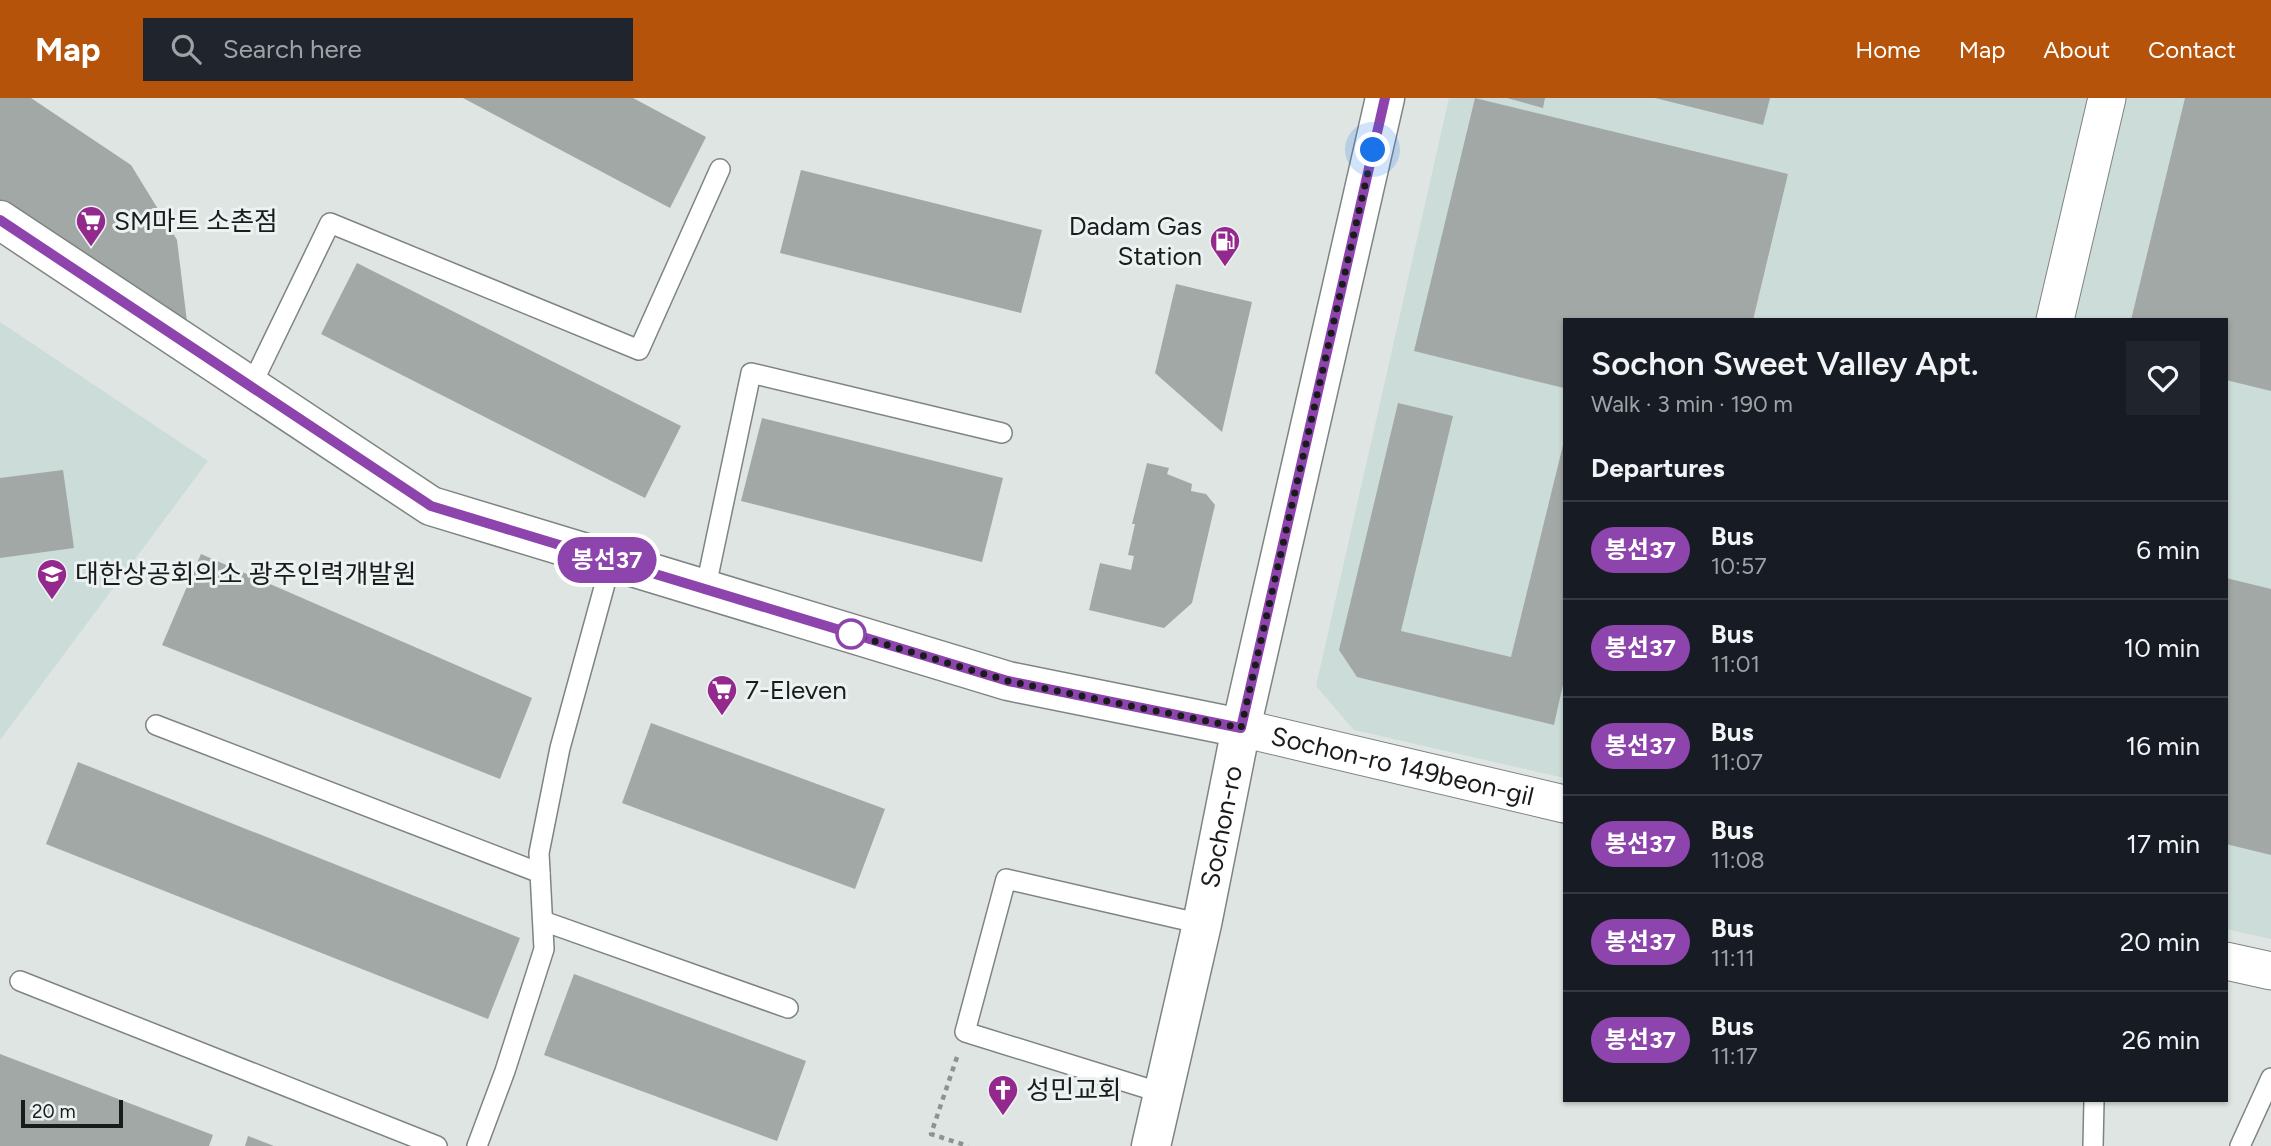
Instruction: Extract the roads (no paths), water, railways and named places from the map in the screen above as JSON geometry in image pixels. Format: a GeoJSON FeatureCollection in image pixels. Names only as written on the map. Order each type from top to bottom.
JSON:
{"type":"FeatureCollection","features":[{"type":"Feature","properties":{"kind":"street","name":"Sochon-ro"},"geometry":{"type":"LineString","coordinates":[[1151,1146],[1202,924],[1241,728],[1385,98]]}},
{"type":"Feature","properties":{"kind":"street"},"geometry":{"type":"LineString","coordinates":[[2055,318],[2107,98]]}},
{"type":"Feature","properties":{"kind":"street"},"geometry":{"type":"LineString","coordinates":[[0,220],[431,506],[1008,681],[1241,728]]}},
{"type":"Feature","properties":{"kind":"street","name":"Sochon-ro 149beon-gil"},"geometry":{"type":"LineString","coordinates":[[1241,728],[1563,804]]}},
{"type":"Feature","properties":{"kind":"street"},"geometry":{"type":"LineString","coordinates":[[2228,961],[2271,971]]}},
{"type":"Feature","properties":{"kind":"lane"},"geometry":{"type":"LineString","coordinates":[[251,386],[330,223],[639,351],[720,169]]}},
{"type":"Feature","properties":{"kind":"lane"},"geometry":{"type":"LineString","coordinates":[[705,591],[751,373],[1002,433]]}},
{"type":"Feature","properties":{"kind":"lane"},"geometry":{"type":"LineString","coordinates":[[477,1146],[505,1071],[544,949],[538,853],[560,748],[611,562]]}},
{"type":"Feature","properties":{"kind":"lane"},"geometry":{"type":"LineString","coordinates":[[156,725],[540,873]]}},
{"type":"Feature","properties":{"kind":"lane"},"geometry":{"type":"LineString","coordinates":[[1165,1094],[965,1032],[1006,879],[1202,924]]}},
{"type":"Feature","properties":{"kind":"lane"},"geometry":{"type":"LineString","coordinates":[[543,921],[788,1007]]}},
{"type":"Feature","properties":{"kind":"lane"},"geometry":{"type":"LineString","coordinates":[[20,981],[437,1146]]}},
{"type":"Feature","properties":{"kind":"lane"},"geometry":{"type":"LineString","coordinates":[[2240,1146],[2271,1078]]}},
{"type":"Feature","properties":{"kind":"lane"},"geometry":{"type":"LineString","coordinates":[[2093,1146],[2094,1102]]}},
{"type":"Feature","properties":{"kind":"place","name":"SM마트 소촌점"},"geometry":{"type":"Point","coordinates":[91,248]}},
{"type":"Feature","properties":{"kind":"place","name":"Dadam Gas Station"},"geometry":{"type":"Point","coordinates":[1225,268]}},
{"type":"Feature","properties":{"kind":"place","name":"대한상공회의소 광주인력개발원"},"geometry":{"type":"Point","coordinates":[52,601]}},
{"type":"Feature","properties":{"kind":"place","name":"7-Eleven"},"geometry":{"type":"Point","coordinates":[722,717]}},
{"type":"Feature","properties":{"kind":"place","name":"성민교회"},"geometry":{"type":"Point","coordinates":[1003,1117]}}]}
